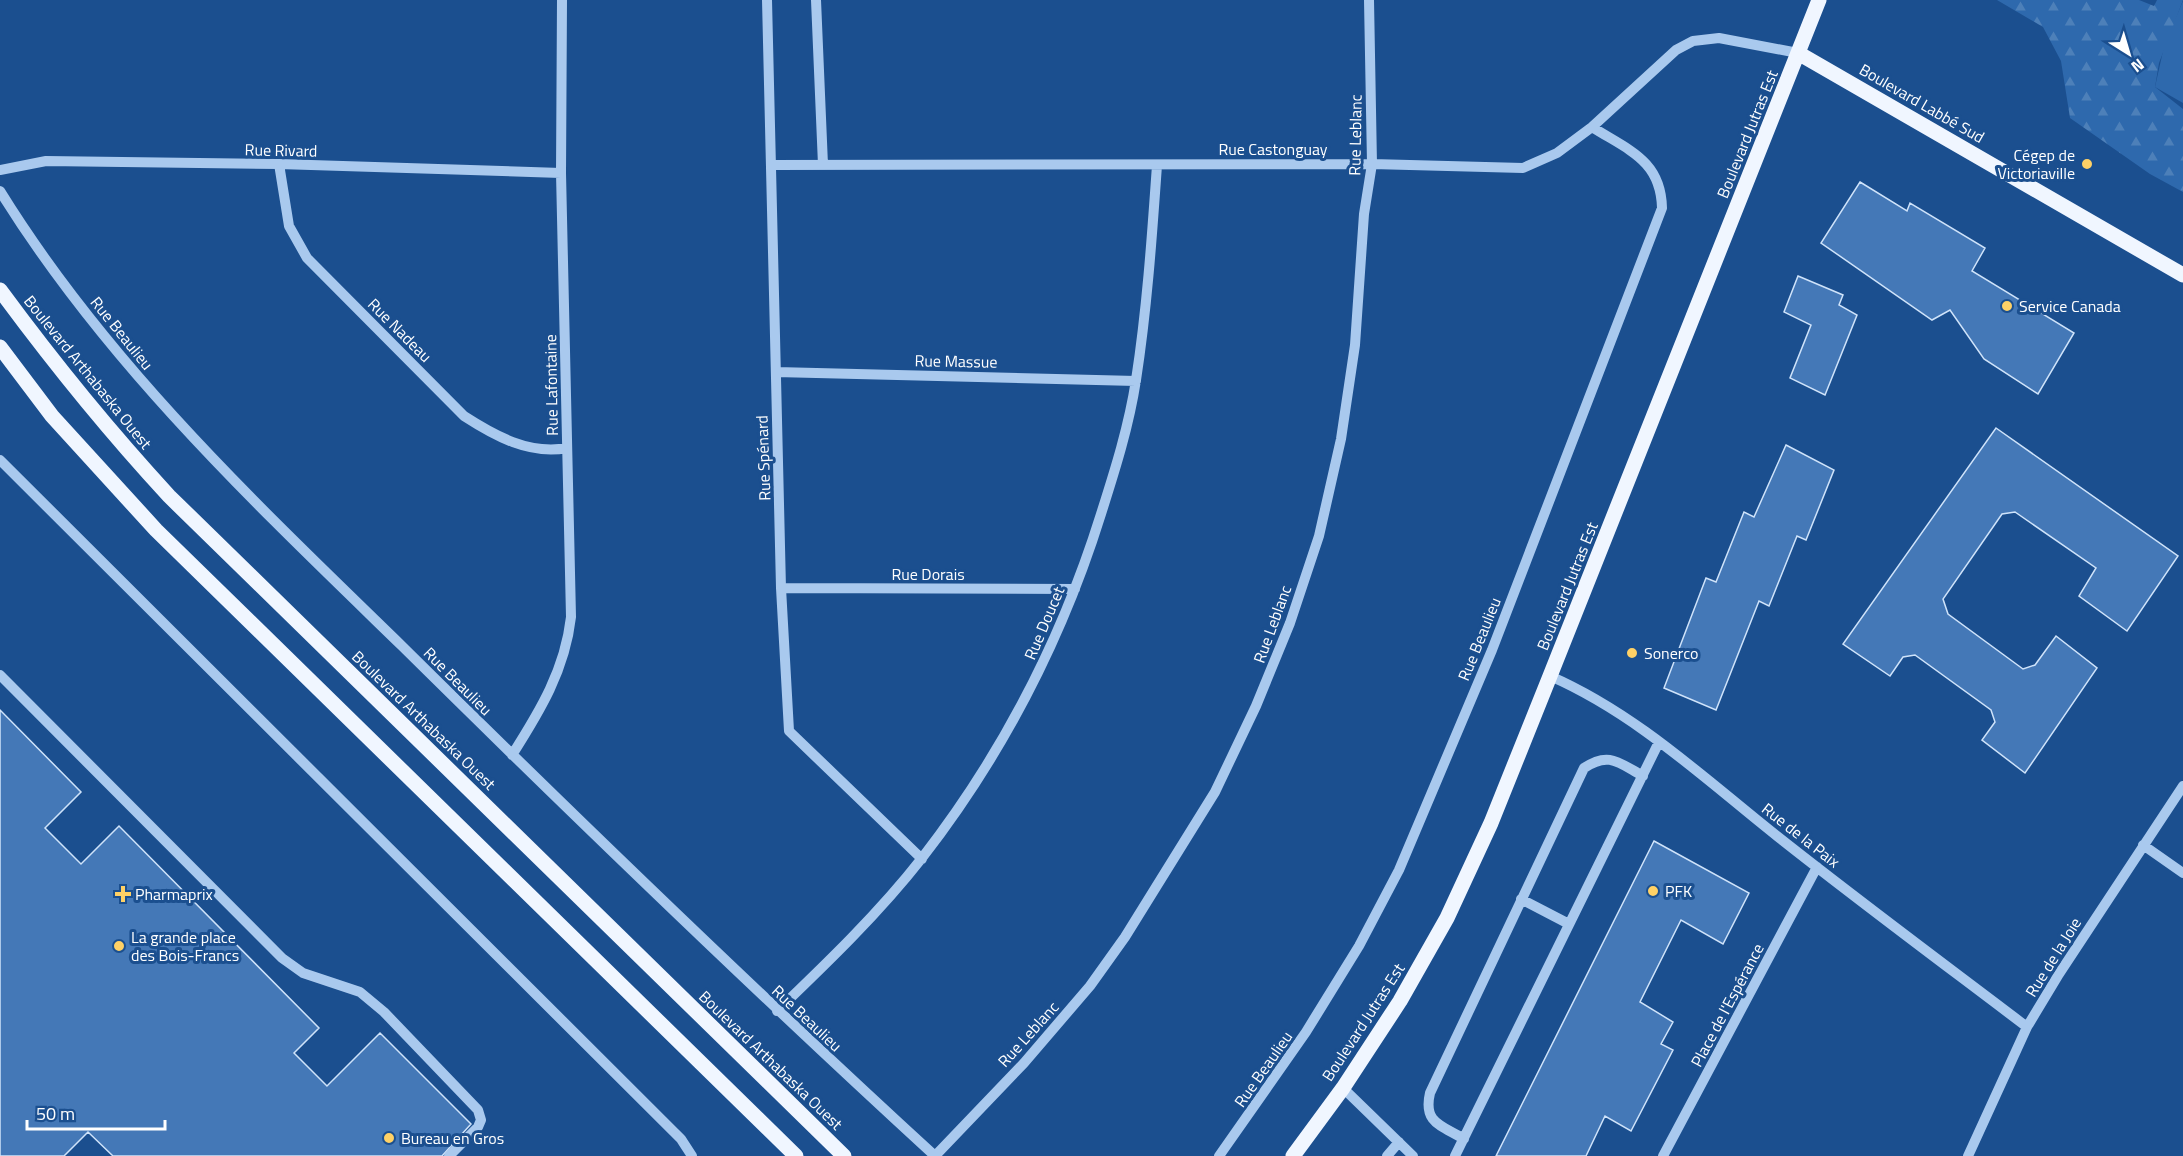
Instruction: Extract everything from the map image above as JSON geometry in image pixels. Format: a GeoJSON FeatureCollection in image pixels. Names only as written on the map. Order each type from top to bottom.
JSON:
{"type":"FeatureCollection","features":[{"type":"Feature","properties":{"kind":"main road","name":"Boulevard Jutras Est"},"geometry":{"type":"LineString","coordinates":[[1293,1156],[1400,1001],[1447,918],[1491,823],[1819,0]]}},
{"type":"Feature","properties":{"kind":"main road","name":"Boulevard Labbé Sud"},"geometry":{"type":"LineString","coordinates":[[1798,53],[2183,275]]}},
{"type":"Feature","properties":{"kind":"main road","name":"Boulevard Arthabaska Ouest"},"geometry":{"type":"LineString","coordinates":[[0,290],[48,356],[101,421],[169,496],[844,1156]]}},
{"type":"Feature","properties":{"kind":"main road"},"geometry":{"type":"LineString","coordinates":[[0,347],[52,416],[149,523],[796,1156]]}},
{"type":"Feature","properties":{"kind":"street","name":"Rue Lafontaine"},"geometry":{"type":"LineString","coordinates":[[512,755],[546,701],[568,645],[571,617],[561,173],[562,0]]}},
{"type":"Feature","properties":{"kind":"street","name":"Rue Spénard"},"geometry":{"type":"LineString","coordinates":[[767,0],[782,588],[789,731],[922,859]]}},
{"type":"Feature","properties":{"kind":"street"},"geometry":{"type":"LineString","coordinates":[[816,0],[823,165]]}},
{"type":"Feature","properties":{"kind":"street","name":"Rue Leblanc"},"geometry":{"type":"LineString","coordinates":[[935,1156],[1024,1064],[1108,962],[1215,792],[1256,706],[1290,623],[1319,536],[1341,439],[1355,345],[1364,214],[1372,164],[1369,0]]}},
{"type":"Feature","properties":{"kind":"street","name":"Rue Castonguay"},"geometry":{"type":"LineString","coordinates":[[772,165],[1372,164],[1523,168],[1557,153],[1592,127],[1676,50],[1693,40],[1719,38],[1798,53]]}},
{"type":"Feature","properties":{"kind":"street","name":"Rue Beaulieu"},"geometry":{"type":"LineString","coordinates":[[1219,1156],[1306,1032],[1359,946],[1399,870],[1492,650],[1662,208],[1660,188],[1654,172],[1638,156],[1592,127]]}},
{"type":"Feature","properties":{"kind":"street","name":"Rue Rivard"},"geometry":{"type":"LineString","coordinates":[[0,170],[46,161],[279,164],[561,173]]}},
{"type":"Feature","properties":{"kind":"street","name":"Rue Nadeau"},"geometry":{"type":"LineString","coordinates":[[279,164],[289,226],[307,258],[464,416],[494,435],[528,447],[555,450],[567,448]]}},
{"type":"Feature","properties":{"kind":"street","name":"Rue Doucet"},"geometry":{"type":"LineString","coordinates":[[777,1011],[847,943],[922,859],[993,754],[1042,668],[1075,589],[1123,444],[1136,381],[1149,268],[1157,165]]}},
{"type":"Feature","properties":{"kind":"street","name":"Rue Beaulieu"},"geometry":{"type":"LineString","coordinates":[[0,191],[46,260],[127,365],[252,500],[777,1011],[935,1156]]}},
{"type":"Feature","properties":{"kind":"street","name":"Rue Massue"},"geometry":{"type":"LineString","coordinates":[[776,372],[1136,381]]}},
{"type":"Feature","properties":{"kind":"street"},"geometry":{"type":"LineString","coordinates":[[0,460],[681,1138],[692,1156]]}},
{"type":"Feature","properties":{"kind":"street","name":"Rue Dorais"},"geometry":{"type":"LineString","coordinates":[[782,588],[1075,589]]}},
{"type":"Feature","properties":{"kind":"street"},"geometry":{"type":"LineString","coordinates":[[0,675],[282,958],[303,973],[360,992],[384,1012],[478,1110],[481,1120],[478,1127],[449,1156]]}},
{"type":"Feature","properties":{"kind":"street","name":"Rue de la Paix"},"geometry":{"type":"LineString","coordinates":[[1550,676],[1584,691],[1625,715],[1816,867],[2027,1027]]}},
{"type":"Feature","properties":{"kind":"street"},"geometry":{"type":"LineString","coordinates":[[1455,1156],[1659,742]]}},
{"type":"Feature","properties":{"kind":"street"},"geometry":{"type":"LineString","coordinates":[[1464,1139],[1432,1120],[1426,1108],[1430,1093],[1584,768],[1597,759],[1611,759],[1643,776]]}},
{"type":"Feature","properties":{"kind":"street","name":"Rue de la Joie"},"geometry":{"type":"LineString","coordinates":[[1968,1156],[2027,1027],[2183,786]]}},
{"type":"Feature","properties":{"kind":"street"},"geometry":{"type":"LineString","coordinates":[[2143,845],[2183,873]]}},
{"type":"Feature","properties":{"kind":"street","name":"Place de l'Espérance"},"geometry":{"type":"LineString","coordinates":[[1663,1156],[1816,867]]}},
{"type":"Feature","properties":{"kind":"street"},"geometry":{"type":"LineString","coordinates":[[1521,899],[1569,924]]}},
{"type":"Feature","properties":{"kind":"street"},"geometry":{"type":"LineString","coordinates":[[1342,1088],[1413,1156]]}},
{"type":"Feature","properties":{"kind":"street"},"geometry":{"type":"LineString","coordinates":[[1387,1156],[1399,1142]]}},
{"type":"Feature","properties":{"kind":"green space"},"geometry":{"type":"Polygon","coordinates":[[[1997,0],[2139,0],[2154,6],[2157,0],[2183,0],[2159,63],[2155,87],[2183,109],[2183,192],[2150,174],[2070,118],[2061,61],[2043,27],[1997,0]]]}},
{"type":"Feature","properties":{"kind":"green space"},"geometry":{"type":"Polygon","coordinates":[[[2183,1],[2183,103],[2155,87],[2165,42],[2183,1]]]}},
{"type":"Feature","properties":{"kind":"building"},"geometry":{"type":"Polygon","coordinates":[[[1860,182],[1907,211],[1910,203],[1985,248],[1972,271],[2074,333],[2038,394],[1984,359],[1950,310],[1932,320],[1821,243],[1860,182]]]}},
{"type":"Feature","properties":{"kind":"building"},"geometry":{"type":"Polygon","coordinates":[[[1798,276],[1843,295],[1839,305],[1857,315],[1825,395],[1790,378],[1811,325],[1784,312],[1798,276]]]}},
{"type":"Feature","properties":{"kind":"building"},"geometry":{"type":"Polygon","coordinates":[[[1996,428],[2178,556],[2127,631],[2079,596],[2096,568],[2015,512],[2002,514],[1943,599],[1948,614],[2023,669],[2035,665],[2056,636],[2097,668],[2025,773],[1982,740],[1995,722],[1991,710],[1915,655],[1903,657],[1890,676],[1843,644],[1996,428]]]}},
{"type":"Feature","properties":{"kind":"building"},"geometry":{"type":"Polygon","coordinates":[[[1786,445],[1834,470],[1806,540],[1797,536],[1769,606],[1759,601],[1716,710],[1664,688],[1706,578],[1716,582],[1744,512],[1754,517],[1786,445]]]}},
{"type":"Feature","properties":{"kind":"building","name":"La grande place des Bois-Francs"},"geometry":{"type":"Polygon","coordinates":[[[0,710],[81,792],[45,828],[81,864],[119,826],[319,1028],[294,1053],[327,1086],[380,1033],[471,1124],[442,1156],[113,1156],[88,1132],[64,1156],[0,1156],[0,710]]]}},
{"type":"Feature","properties":{"kind":"building"},"geometry":{"type":"Polygon","coordinates":[[[1654,841],[1749,893],[1723,944],[1681,920],[1640,1002],[1673,1022],[1661,1044],[1673,1050],[1631,1131],[1605,1116],[1586,1156],[1496,1156],[1654,841]]]}},
{"type":"Feature","properties":{"kind":"place","name":"Cégep de Victoriaville"},"geometry":{"type":"Point","coordinates":[2087,164]}},
{"type":"Feature","properties":{"kind":"place","name":"Service Canada"},"geometry":{"type":"Point","coordinates":[2007,306]}},
{"type":"Feature","properties":{"kind":"place","name":"Sonerco"},"geometry":{"type":"Point","coordinates":[1632,653]}},
{"type":"Feature","properties":{"kind":"place","name":"PFK"},"geometry":{"type":"Point","coordinates":[1653,891]}},
{"type":"Feature","properties":{"kind":"place","name":"Pharmaprix"},"geometry":{"type":"Point","coordinates":[123,894]}},
{"type":"Feature","properties":{"kind":"place","name":"La grande place des Bois-Francs"},"geometry":{"type":"Point","coordinates":[119,946]}},
{"type":"Feature","properties":{"kind":"place","name":"Bureau en Gros"},"geometry":{"type":"Point","coordinates":[389,1138]}}]}
